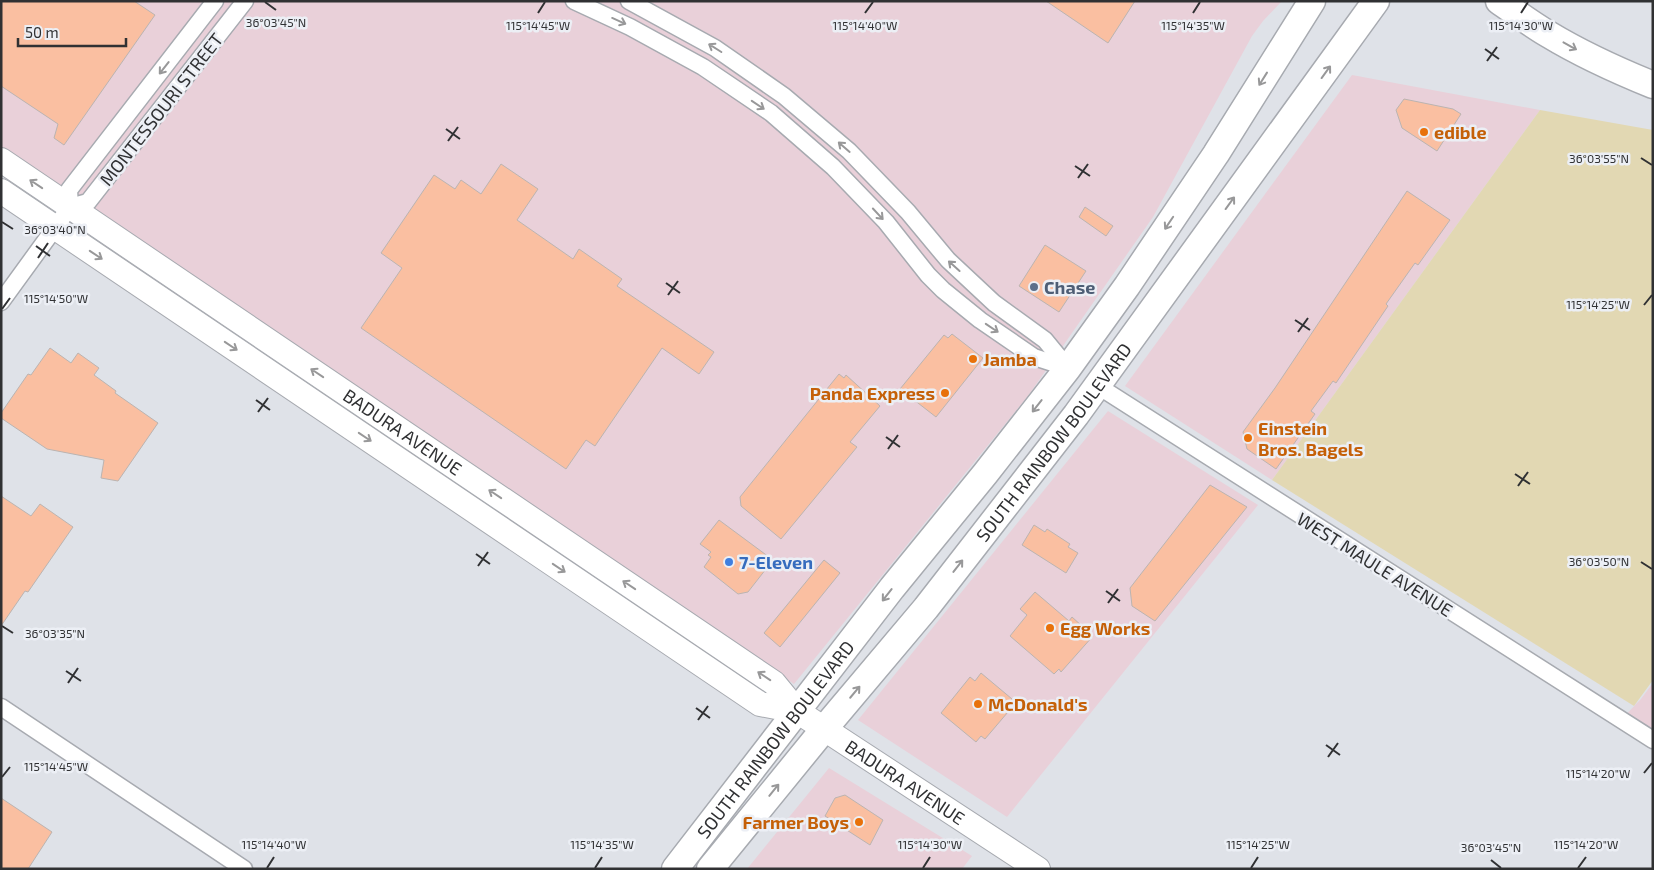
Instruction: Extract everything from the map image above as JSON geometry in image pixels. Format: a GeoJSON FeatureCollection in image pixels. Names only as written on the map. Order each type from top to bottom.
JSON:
{"type":"FeatureCollection","features":[{"type":"Feature","properties":{"kind":"main road","name":"SOUTH RAINBOW BOULEVARD"},"geometry":{"type":"LineString","coordinates":[[675,869],[892,588],[1068,368],[1127,286],[1216,154],[1312,1]]}},
{"type":"Feature","properties":{"kind":"main road","name":"SOUTH RAINBOW BOULEVARD"},"geometry":{"type":"LineString","coordinates":[[710,869],[926,608],[1098,386],[1376,1]]}},
{"type":"Feature","properties":{"kind":"main road"},"geometry":{"type":"LineString","coordinates":[[1499,1],[1548,34],[1582,53],[1653,85]]}},
{"type":"Feature","properties":{"kind":"main road","name":"BADURA AVENUE"},"geometry":{"type":"LineString","coordinates":[[1,160],[774,683],[797,711],[1038,869]]}},
{"type":"Feature","properties":{"kind":"main road","name":"BADURA AVENUE"},"geometry":{"type":"LineString","coordinates":[[1,191],[760,704],[797,711]]}},
{"type":"Feature","properties":{"kind":"main road"},"geometry":{"type":"LineString","coordinates":[[1098,386],[1092,373],[1094,365],[1105,347],[1127,286]]}},
{"type":"Feature","properties":{"kind":"main road"},"geometry":{"type":"LineString","coordinates":[[1045,454],[1063,406],[1076,386],[1076,375],[1068,368]]}},
{"type":"Feature","properties":{"kind":"main road"},"geometry":{"type":"LineString","coordinates":[[591,590],[606,569]]}},
{"type":"Feature","properties":{"kind":"street","name":"MONTESSOURI STREET"},"geometry":{"type":"LineString","coordinates":[[1,302],[70,207],[69,190],[215,1]]}},
{"type":"Feature","properties":{"kind":"street","name":"MONTESSOURI STREET"},"geometry":{"type":"LineString","coordinates":[[70,207],[88,202],[245,1]]}},
{"type":"Feature","properties":{"kind":"street"},"geometry":{"type":"LineString","coordinates":[[574,1],[630,27],[703,66],[771,114],[834,167],[886,222],[928,275],[943,290],[980,320],[1034,356],[1068,368]]}},
{"type":"Feature","properties":{"kind":"street"},"geometry":{"type":"LineString","coordinates":[[629,1],[715,48],[784,96],[849,151],[908,212],[948,260],[994,303],[1045,340],[1068,368]]}},
{"type":"Feature","properties":{"kind":"street","name":"WEST MAULE AVENUE"},"geometry":{"type":"LineString","coordinates":[[1098,386],[1653,740]]}},
{"type":"Feature","properties":{"kind":"street"},"geometry":{"type":"LineString","coordinates":[[1,707],[244,869]]}},
{"type":"Feature","properties":{"kind":"shaded area"},"geometry":{"type":"Polygon","coordinates":[[[1,1],[1282,1],[1252,36],[1153,217],[1028,396],[794,684],[1,149],[1,1]]]}},
{"type":"Feature","properties":{"kind":"shaded area"},"geometry":{"type":"Polygon","coordinates":[[[1352,75],[1540,110],[1272,480],[1125,386],[1352,75]]]}},
{"type":"Feature","properties":{"kind":"shaded area"},"geometry":{"type":"Polygon","coordinates":[[[1108,411],[1258,505],[1007,817],[858,720],[1108,411]]]}},
{"type":"Feature","properties":{"kind":"shaded area"},"geometry":{"type":"Polygon","coordinates":[[[1653,683],[1653,748],[1617,724],[1641,699],[1653,683]]]}},
{"type":"Feature","properties":{"kind":"shaded area"},"geometry":{"type":"Polygon","coordinates":[[[829,768],[972,856],[962,869],[747,869],[829,768]]]}},
{"type":"Feature","properties":{"kind":"sand"},"geometry":{"type":"Polygon","coordinates":[[[1540,110],[1653,130],[1653,680],[1634,706],[1272,480],[1540,110]]]}},
{"type":"Feature","properties":{"kind":"building"},"geometry":{"type":"Polygon","coordinates":[[[1,1],[134,1],[155,15],[64,145],[54,138],[58,124],[1,86],[1,1]]]}},
{"type":"Feature","properties":{"kind":"building"},"geometry":{"type":"Polygon","coordinates":[[[1046,1],[1135,1],[1108,43],[1046,1]]]}},
{"type":"Feature","properties":{"kind":"building"},"geometry":{"type":"Polygon","coordinates":[[[1404,99],[1453,109],[1461,114],[1437,151],[1402,128],[1396,110],[1404,99]]]}},
{"type":"Feature","properties":{"kind":"building"},"geometry":{"type":"Polygon","coordinates":[[[501,164],[538,189],[517,220],[573,259],[579,249],[622,279],[617,286],[714,352],[699,374],[662,348],[595,446],[586,440],[566,469],[361,328],[402,268],[381,253],[434,175],[455,189],[461,180],[481,194],[501,164]]]}},
{"type":"Feature","properties":{"kind":"building"},"geometry":{"type":"Polygon","coordinates":[[[1407,191],[1450,220],[1418,265],[1415,263],[1386,304],[1388,306],[1336,383],[1333,381],[1311,411],[1315,414],[1276,469],[1247,449],[1243,432],[1275,388],[1407,191]]]}},
{"type":"Feature","properties":{"kind":"building"},"geometry":{"type":"Polygon","coordinates":[[[1085,207],[1113,226],[1106,236],[1079,217],[1085,207]]]}},
{"type":"Feature","properties":{"kind":"building"},"geometry":{"type":"Polygon","coordinates":[[[1045,245],[1086,271],[1059,312],[1019,286],[1045,245]]]}},
{"type":"Feature","properties":{"kind":"building"},"geometry":{"type":"Polygon","coordinates":[[[952,334],[983,358],[936,417],[900,389],[944,335],[948,338],[952,334]]]}},
{"type":"Feature","properties":{"kind":"building"},"geometry":{"type":"Polygon","coordinates":[[[50,348],[71,363],[78,353],[99,368],[94,375],[116,391],[115,393],[158,423],[118,481],[101,478],[104,460],[47,449],[1,418],[1,413],[28,374],[31,375],[50,348]]]}},
{"type":"Feature","properties":{"kind":"building"},"geometry":{"type":"Polygon","coordinates":[[[839,374],[844,378],[846,375],[880,406],[850,442],[857,447],[781,539],[741,506],[740,497],[839,374]]]}},
{"type":"Feature","properties":{"kind":"building"},"geometry":{"type":"Polygon","coordinates":[[[1210,485],[1247,507],[1155,621],[1132,606],[1130,588],[1210,485]]]}},
{"type":"Feature","properties":{"kind":"building"},"geometry":{"type":"Polygon","coordinates":[[[1,496],[31,516],[40,504],[73,527],[28,592],[25,591],[1,626],[1,496]]]}},
{"type":"Feature","properties":{"kind":"building"},"geometry":{"type":"Polygon","coordinates":[[[719,520],[773,560],[748,592],[738,594],[704,567],[711,557],[708,555],[711,552],[700,544],[719,520]]]}},
{"type":"Feature","properties":{"kind":"building"},"geometry":{"type":"Polygon","coordinates":[[[1034,525],[1045,532],[1047,529],[1070,544],[1068,547],[1078,553],[1066,573],[1022,545],[1034,525]]]}},
{"type":"Feature","properties":{"kind":"building"},"geometry":{"type":"Polygon","coordinates":[[[824,560],[840,573],[780,647],[764,633],[824,560]]]}},
{"type":"Feature","properties":{"kind":"building","name":"Egg Works"},"geometry":{"type":"Polygon","coordinates":[[[1035,592],[1069,621],[1072,617],[1093,636],[1061,672],[1059,669],[1054,674],[1010,636],[1027,615],[1020,609],[1035,592]]]}},
{"type":"Feature","properties":{"kind":"building","name":"McDonald's"},"geometry":{"type":"Polygon","coordinates":[[[981,673],[1012,699],[1004,709],[1008,712],[985,739],[981,736],[976,742],[941,713],[970,677],[975,681],[981,673]]]}},
{"type":"Feature","properties":{"kind":"building","name":"Farmer Boys"},"geometry":{"type":"Polygon","coordinates":[[[845,795],[883,820],[870,845],[825,816],[835,798],[845,795]]]}},
{"type":"Feature","properties":{"kind":"building"},"geometry":{"type":"Polygon","coordinates":[[[1,798],[52,832],[28,869],[1,869],[1,798]]]}},
{"type":"Feature","properties":{"kind":"place","name":"edible"},"geometry":{"type":"Point","coordinates":[1424,132]}},
{"type":"Feature","properties":{"kind":"place","name":"Chase"},"geometry":{"type":"Point","coordinates":[1034,287]}},
{"type":"Feature","properties":{"kind":"place","name":"Jamba"},"geometry":{"type":"Point","coordinates":[973,359]}},
{"type":"Feature","properties":{"kind":"place","name":"Panda Express"},"geometry":{"type":"Point","coordinates":[945,393]}},
{"type":"Feature","properties":{"kind":"place","name":"Einstein Bros. Bagels"},"geometry":{"type":"Point","coordinates":[1248,438]}},
{"type":"Feature","properties":{"kind":"place","name":"7-Eleven"},"geometry":{"type":"Point","coordinates":[729,562]}},
{"type":"Feature","properties":{"kind":"place","name":"Egg Works"},"geometry":{"type":"Point","coordinates":[1050,628]}},
{"type":"Feature","properties":{"kind":"place","name":"McDonald's"},"geometry":{"type":"Point","coordinates":[978,704]}},
{"type":"Feature","properties":{"kind":"place","name":"Farmer Boys"},"geometry":{"type":"Point","coordinates":[859,822]}}]}
